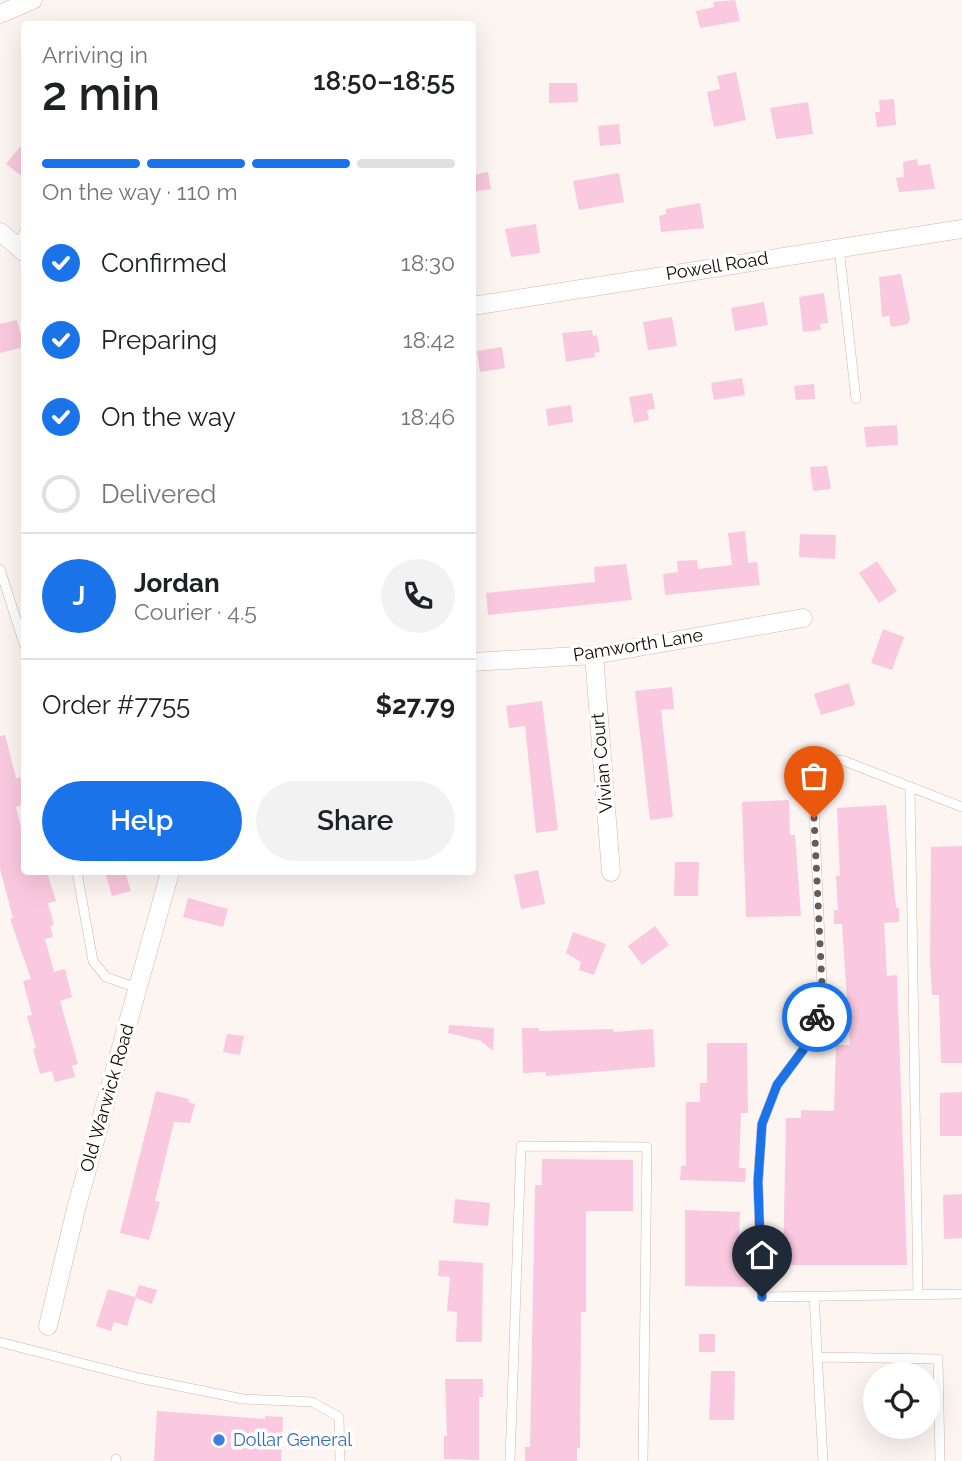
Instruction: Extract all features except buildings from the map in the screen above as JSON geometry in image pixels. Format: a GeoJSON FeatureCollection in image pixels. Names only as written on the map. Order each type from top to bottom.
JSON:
{"type":"FeatureCollection","features":[{"type":"Feature","properties":{"kind":"street"},"geometry":{"type":"LineString","coordinates":[[0,14],[33,0]]}},
{"type":"Feature","properties":{"kind":"street","name":"Powell Road"},"geometry":{"type":"LineString","coordinates":[[476,305],[962,229]]}},
{"type":"Feature","properties":{"kind":"street"},"geometry":{"type":"LineString","coordinates":[[0,232],[21,242]]}},
{"type":"Feature","properties":{"kind":"street","name":"Pamworth Lane"},"geometry":{"type":"LineString","coordinates":[[476,662],[594,655],[803,618]]}},
{"type":"Feature","properties":{"kind":"street","name":"Vivian Court"},"geometry":{"type":"LineString","coordinates":[[594,655],[611,872]]}},
{"type":"Feature","properties":{"kind":"street","name":"Old Warwick Road"},"geometry":{"type":"LineString","coordinates":[[48,1326],[76,1209],[169,875]]}},
{"type":"Feature","properties":{"kind":"lane"},"geometry":{"type":"LineString","coordinates":[[839,248],[856,400]]}},
{"type":"Feature","properties":{"kind":"lane"},"geometry":{"type":"LineString","coordinates":[[0,569],[21,635]]}},
{"type":"Feature","properties":{"kind":"lane"},"geometry":{"type":"LineString","coordinates":[[962,807],[910,789],[842,760],[812,764],[822,985],[817,1017],[807,1039],[777,1085],[762,1124],[758,1182],[762,1297],[962,1294]]}},
{"type":"Feature","properties":{"kind":"lane"},"geometry":{"type":"LineString","coordinates":[[910,789],[918,1293]]}},
{"type":"Feature","properties":{"kind":"lane"},"geometry":{"type":"LineString","coordinates":[[78,875],[93,961],[106,977],[137,988]]}},
{"type":"Feature","properties":{"kind":"lane"},"geometry":{"type":"LineString","coordinates":[[510,1461],[522,1146],[648,1147],[643,1461]]}},
{"type":"Feature","properties":{"kind":"lane"},"geometry":{"type":"LineString","coordinates":[[814,1296],[823,1461]]}},
{"type":"Feature","properties":{"kind":"lane"},"geometry":{"type":"LineString","coordinates":[[0,1342],[139,1378],[243,1399],[312,1402],[340,1417],[340,1461]]}},
{"type":"Feature","properties":{"kind":"lane"},"geometry":{"type":"LineString","coordinates":[[817,1357],[937,1359],[940,1461]]}},
{"type":"Feature","properties":{"kind":"way so far"},"geometry":{"type":"LineString","coordinates":[[814,818],[817,925],[822,985],[817,1017]]}},
{"type":"Feature","properties":{"kind":"place","name":"Dollar General"},"geometry":{"type":"Point","coordinates":[219,1440]}},
{"type":"Feature","properties":{"kind":"route"},"geometry":{"type":"LineString","coordinates":[[762,1297],[758,1182],[762,1124],[777,1085],[803,1050],[817,1017]]}}]}
